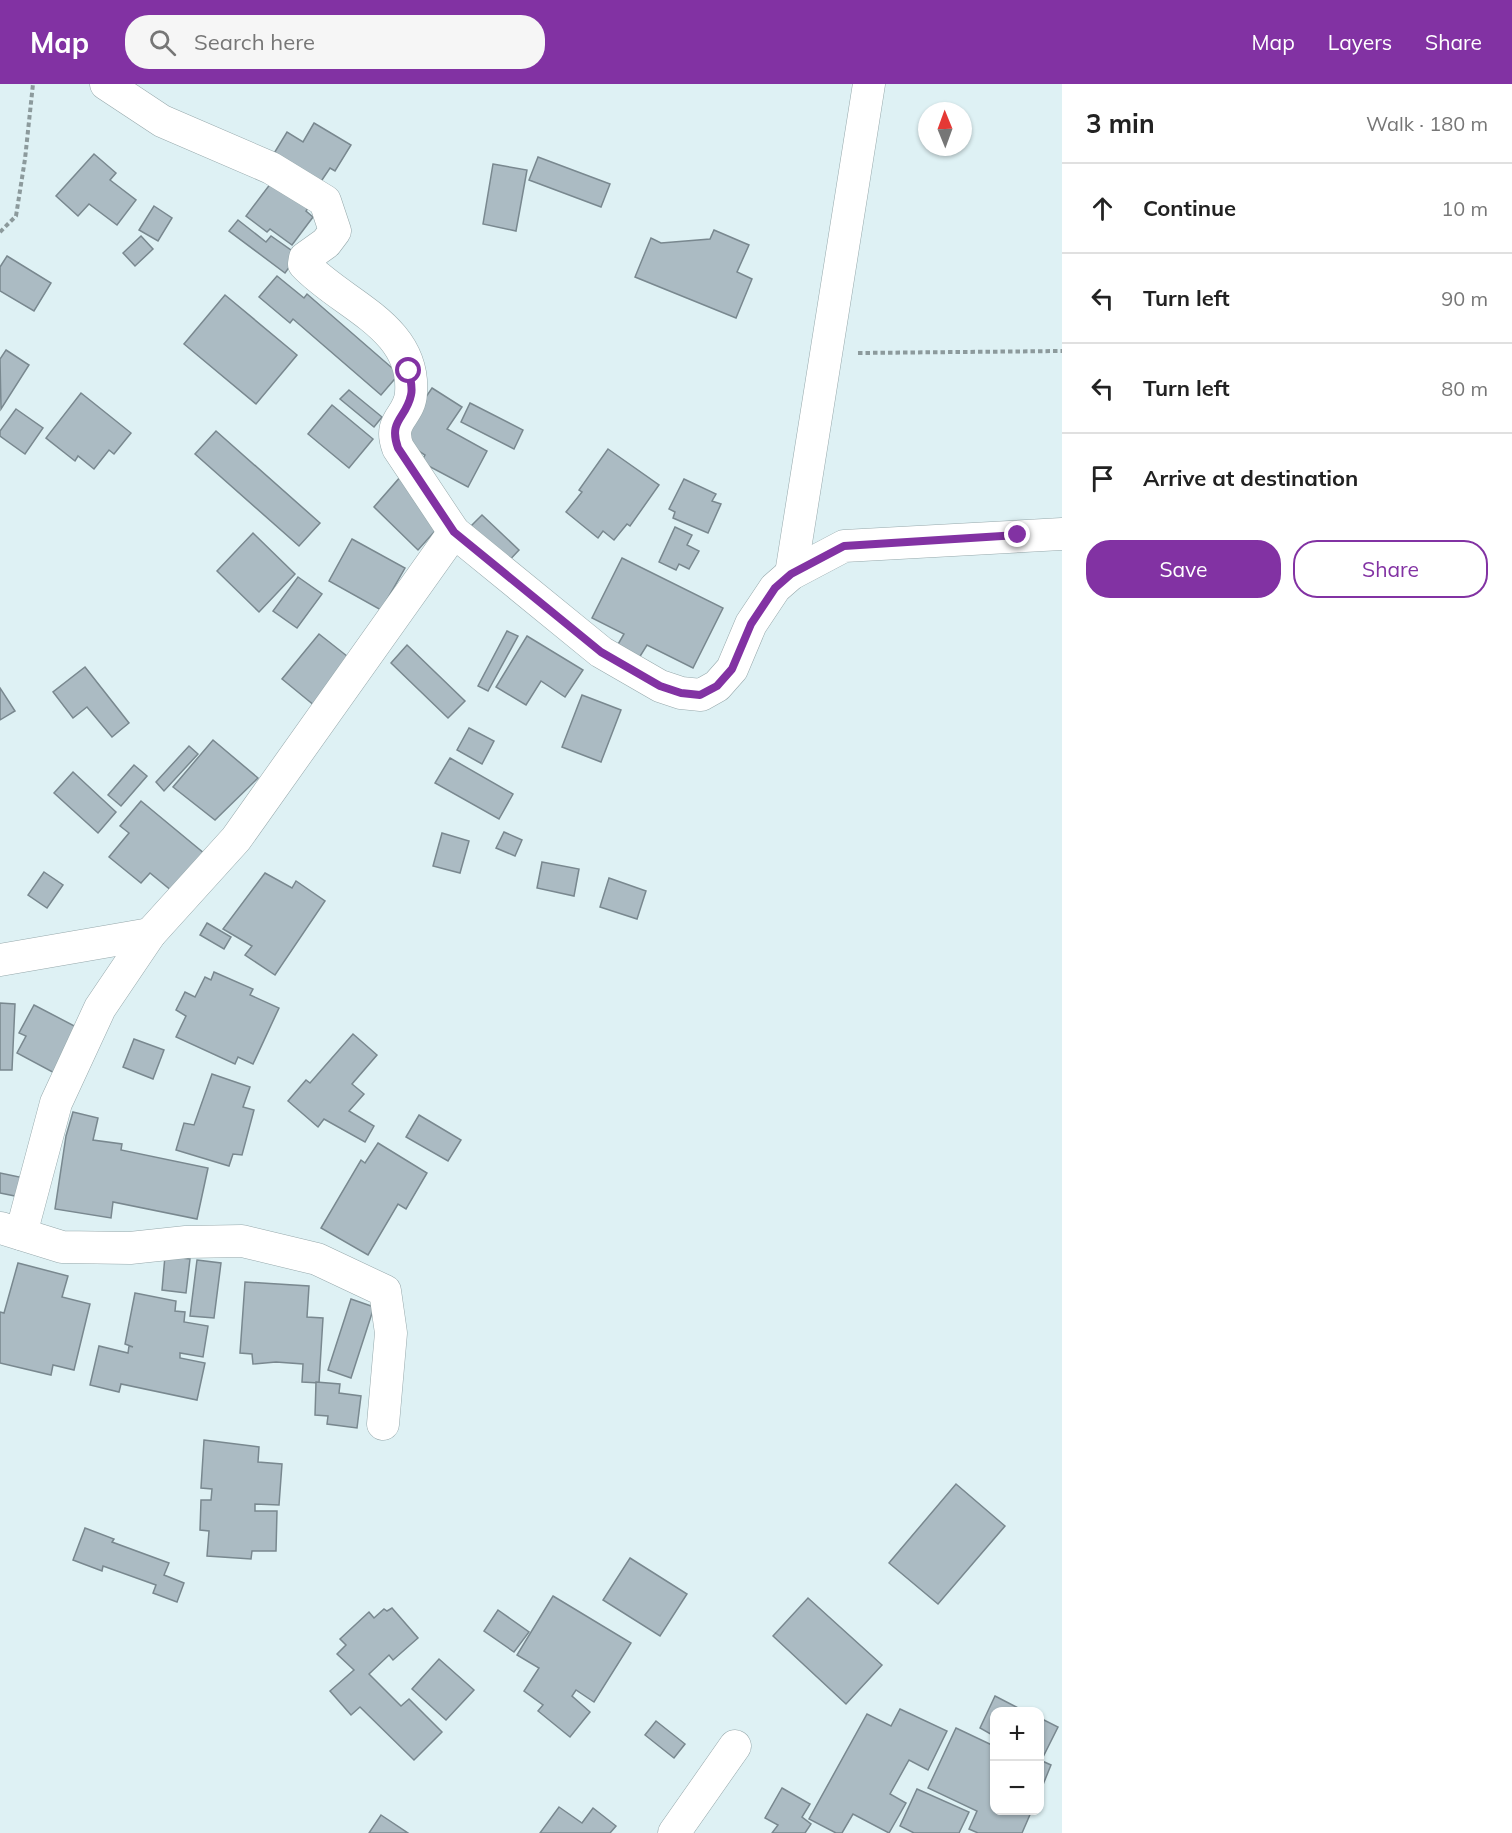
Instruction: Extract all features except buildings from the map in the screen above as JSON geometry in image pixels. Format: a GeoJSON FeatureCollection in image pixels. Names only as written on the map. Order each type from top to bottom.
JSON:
{"type":"FeatureCollection","features":[{"type":"Feature","properties":{"kind":"street"},"geometry":{"type":"LineString","coordinates":[[106,84],[162,121],[271,168],[325,201],[335,231],[326,243],[305,258],[304,264],[387,330],[402,347],[409,371],[411,395],[393,429],[394,438],[398,448],[454,532],[601,652],[660,686],[700,695],[717,686],[732,669],[751,624],[775,588],[791,574],[844,546],[1062,534]]}},
{"type":"Feature","properties":{"kind":"street"},"geometry":{"type":"LineString","coordinates":[[791,574],[869,84]]}},
{"type":"Feature","properties":{"kind":"street"},"geometry":{"type":"LineString","coordinates":[[383,1424],[391,1333],[385,1291],[317,1259],[242,1241],[186,1242],[130,1248],[62,1247],[10,1231],[56,1102],[100,1008],[150,934],[236,839],[454,532]]}},
{"type":"Feature","properties":{"kind":"street"},"geometry":{"type":"LineString","coordinates":[[0,960],[150,934]]}},
{"type":"Feature","properties":{"kind":"street"},"geometry":{"type":"LineString","coordinates":[[674,1833],[735,1746]]}},
{"type":"Feature","properties":{"kind":"path"},"geometry":{"type":"LineString","coordinates":[[0,232],[16,216],[33,84]]}},
{"type":"Feature","properties":{"kind":"path"},"geometry":{"type":"LineString","coordinates":[[825,353],[1062,351]]}},
{"type":"Feature","properties":{"kind":"route"},"geometry":{"type":"LineString","coordinates":[[409,371],[411,395],[393,429],[394,438],[398,448],[454,532],[601,652],[660,686],[681,693],[700,695],[717,686],[732,669],[751,624],[775,588],[791,574],[844,546],[1018,535]]}}]}
